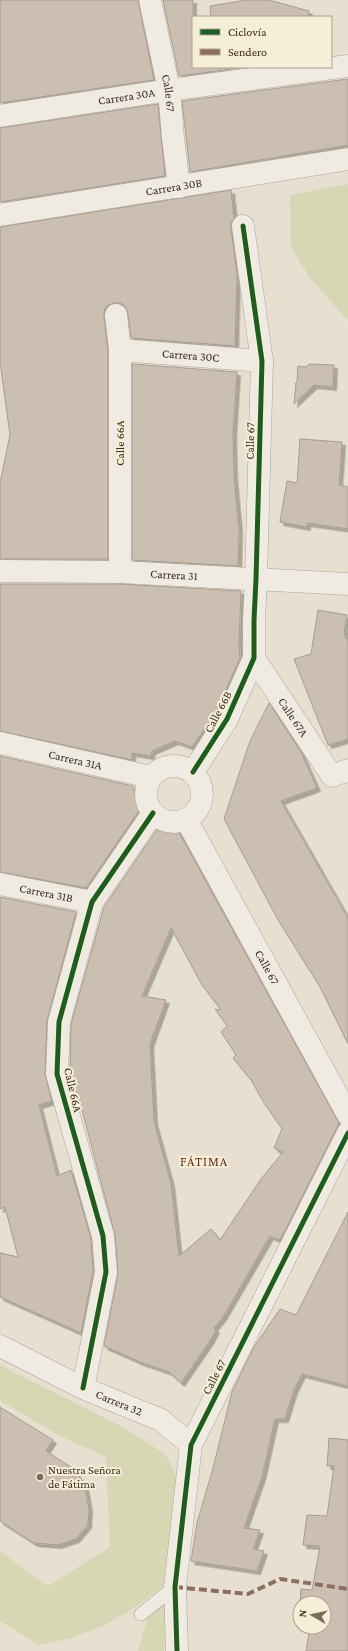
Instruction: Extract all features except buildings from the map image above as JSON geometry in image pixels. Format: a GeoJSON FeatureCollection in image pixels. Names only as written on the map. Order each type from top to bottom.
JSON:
{"type":"FeatureCollection","features":[{"type":"Feature","properties":{"kind":"street","name":"Calle 67"},"geometry":{"type":"LineString","coordinates":[[150,0],[169,90],[172,138],[179,187]]}},
{"type":"Feature","properties":{"kind":"street","name":"Carrera 30A"},"geometry":{"type":"LineString","coordinates":[[0,116],[169,90],[348,66]]}},
{"type":"Feature","properties":{"kind":"street","name":"Carrera 30B"},"geometry":{"type":"LineString","coordinates":[[0,214],[179,187],[348,159]]}},
{"type":"Feature","properties":{"kind":"street","name":"Calle 67"},"geometry":{"type":"LineString","coordinates":[[243,226],[262,361],[254,658]]}},
{"type":"Feature","properties":{"kind":"street","name":"Calle 66A"},"geometry":{"type":"LineString","coordinates":[[116,315],[120,350],[120,572]]}},
{"type":"Feature","properties":{"kind":"street","name":"Carrera 30C"},"geometry":{"type":"LineString","coordinates":[[120,350],[262,361]]}},
{"type":"Feature","properties":{"kind":"street","name":"Carrera 31"},"geometry":{"type":"LineString","coordinates":[[0,571],[120,572],[348,584]]}},
{"type":"Feature","properties":{"kind":"street","name":"Calle 66B"},"geometry":{"type":"LineString","coordinates":[[193,772],[228,719],[254,658]]}},
{"type":"Feature","properties":{"kind":"street","name":"Calle 67A"},"geometry":{"type":"LineString","coordinates":[[254,658],[340,773]]}},
{"type":"Feature","properties":{"kind":"street","name":"Carrera 31A"},"geometry":{"type":"LineString","coordinates":[[0,743],[151,777]]}},
{"type":"Feature","properties":{"kind":"street"},"geometry":{"type":"LineString","coordinates":[[176,765],[185,767],[193,772],[199,780],[202,789],[202,798],[194,814],[178,822],[169,822],[160,819],[153,813],[148,805],[146,795],[147,786],[151,777],[158,770],[166,766],[176,765]]}},
{"type":"Feature","properties":{"kind":"street","name":"Calle 66A"},"geometry":{"type":"LineString","coordinates":[[83,1388],[106,1272],[103,1236],[57,1074],[58,1022],[92,902],[153,813]]}},
{"type":"Feature","properties":{"kind":"street","name":"Calle 67"},"geometry":{"type":"LineString","coordinates":[[186,819],[348,1115]]}},
{"type":"Feature","properties":{"kind":"street","name":"Carrera 31B"},"geometry":{"type":"LineString","coordinates":[[0,884],[92,902]]}},
{"type":"Feature","properties":{"kind":"street","name":"Calle 67"},"geometry":{"type":"LineString","coordinates":[[176,1651],[175,1587],[191,1445],[348,1133]]}},
{"type":"Feature","properties":{"kind":"street","name":"Carrera 32"},"geometry":{"type":"LineString","coordinates":[[0,1346],[83,1388],[161,1420],[191,1445]]}},
{"type":"Feature","properties":{"kind":"lane"},"geometry":{"type":"LineString","coordinates":[[141,1614],[175,1587]]}},
{"type":"Feature","properties":{"kind":"green space"},"geometry":{"type":"Polygon","coordinates":[[[348,184],[348,321],[311,279],[291,248],[290,195],[348,184]]]}},
{"type":"Feature","properties":{"kind":"green space"},"geometry":{"type":"Polygon","coordinates":[[[0,1365],[121,1426],[165,1454],[177,1476],[171,1570],[162,1588],[107,1624],[72,1638],[39,1645],[0,1621],[0,1551],[48,1586],[110,1547],[106,1457],[62,1437],[0,1401],[0,1365]]]}},
{"type":"Feature","properties":{"kind":"green space"},"geometry":{"type":"Polygon","coordinates":[[[169,1598],[164,1651],[138,1651],[148,1616],[169,1598]]]}},
{"type":"Feature","properties":{"kind":"marked path"},"geometry":{"type":"LineString","coordinates":[[175,1587],[248,1594],[280,1579],[348,1589]]}},
{"type":"Feature","properties":{"kind":"cycle path"},"geometry":{"type":"LineString","coordinates":[[193,772],[227,719],[254,658],[262,361],[243,226]]}},
{"type":"Feature","properties":{"kind":"cycle path"},"geometry":{"type":"LineString","coordinates":[[83,1388],[106,1272],[103,1236],[57,1074],[59,1022],[92,902],[153,813]]}},
{"type":"Feature","properties":{"kind":"cycle path"},"geometry":{"type":"LineString","coordinates":[[177,1651],[175,1587],[191,1445],[348,1133]]}},
{"type":"Feature","properties":{"kind":"place","name":"Nuestra Señora de Fátima"},"geometry":{"type":"Point","coordinates":[40,1477]}},
{"type":"Feature","properties":{"kind":"district","name":"FÁTIMA"},"geometry":{"type":"Point","coordinates":[204,1161]}}]}
